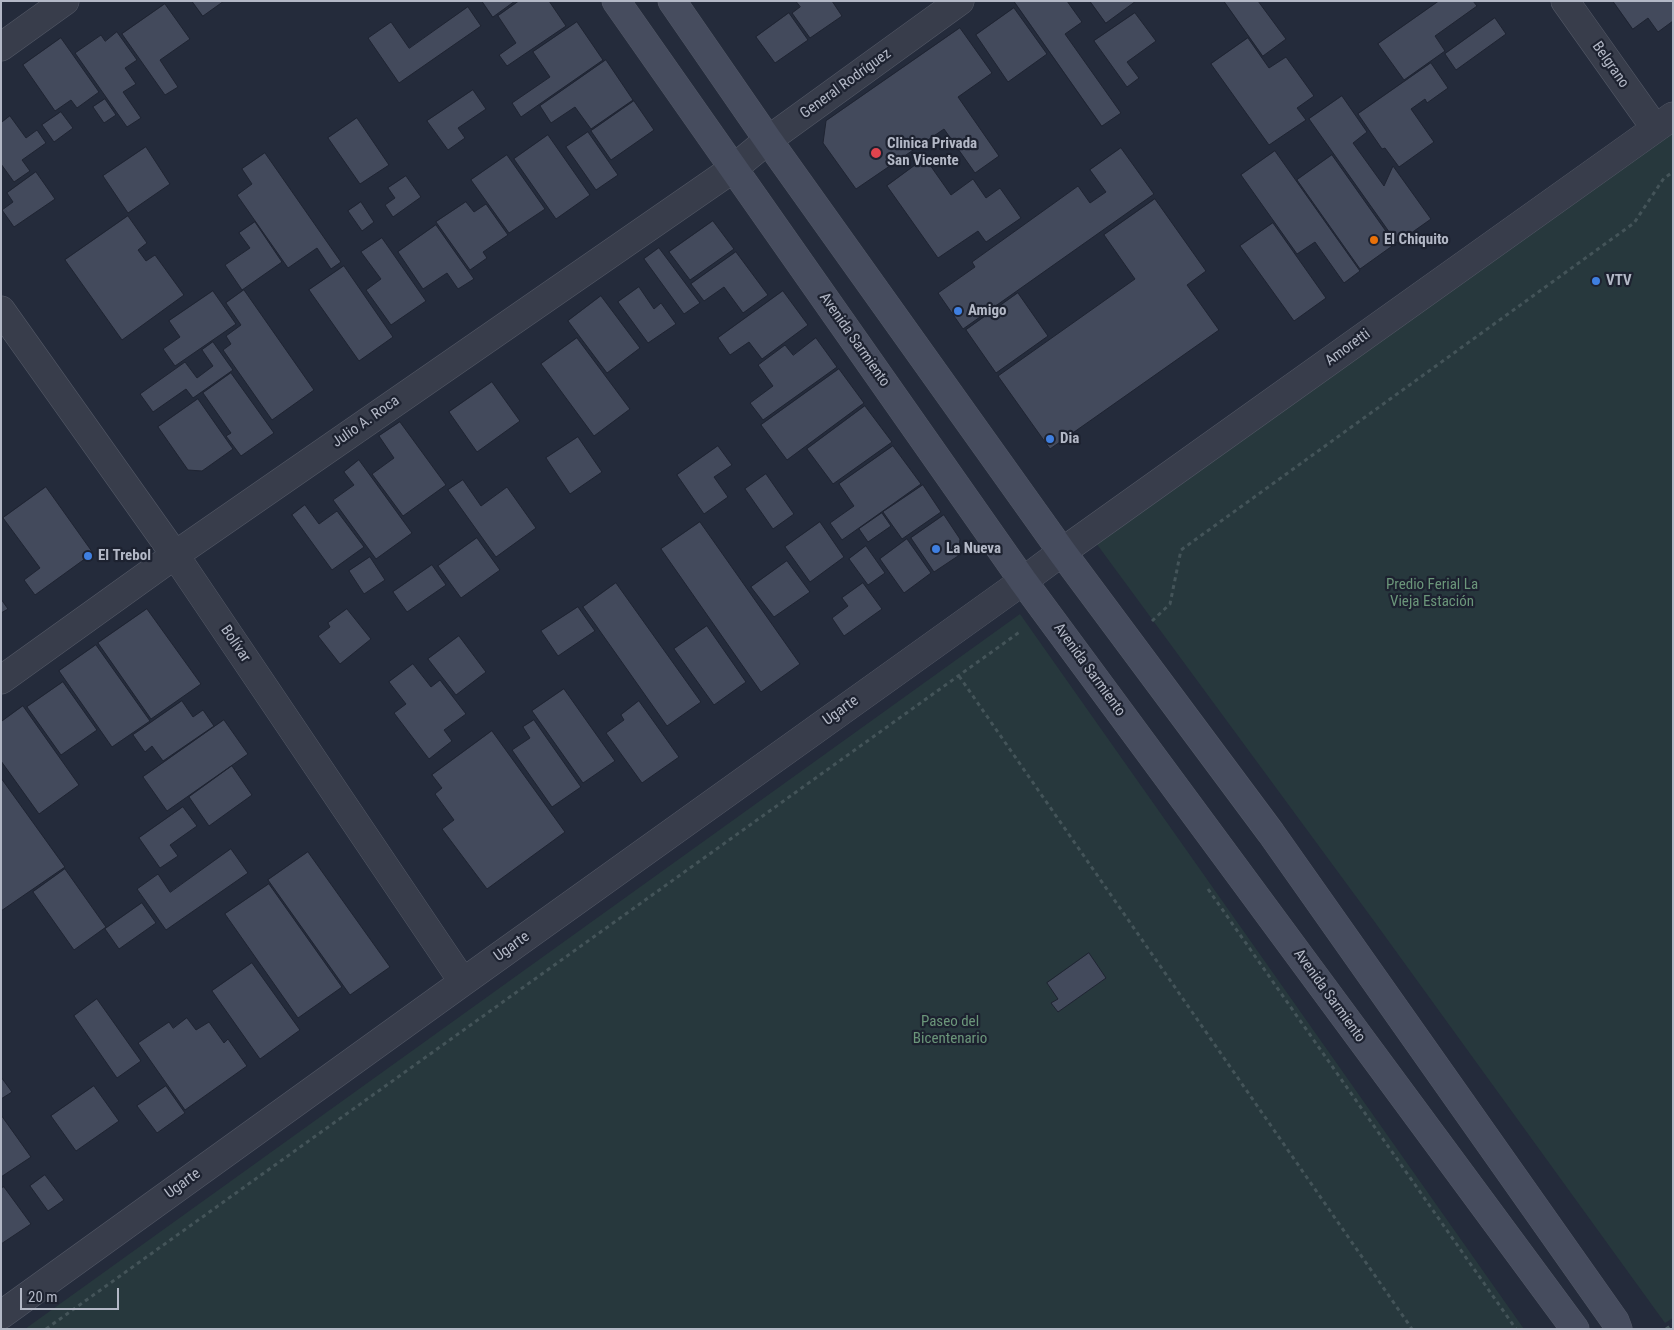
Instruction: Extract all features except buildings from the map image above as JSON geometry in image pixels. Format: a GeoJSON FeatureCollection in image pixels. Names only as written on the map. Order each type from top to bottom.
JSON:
{"type":"FeatureCollection","features":[{"type":"Feature","properties":{"kind":"main road","name":"Avenida Sarmiento"},"geometry":{"type":"LineString","coordinates":[[616,1],[1023,581],[1574,1329]]}},
{"type":"Feature","properties":{"kind":"main road"},"geometry":{"type":"LineString","coordinates":[[672,1],[768,140],[1062,552],[1271,833],[1615,1321],[1618,1329]]}},
{"type":"Feature","properties":{"kind":"street"},"geometry":{"type":"LineString","coordinates":[[1,47],[65,1]]}},
{"type":"Feature","properties":{"kind":"street","name":"General Rodríguez"},"geometry":{"type":"LineString","coordinates":[[734,168],[768,140],[960,1]]}},
{"type":"Feature","properties":{"kind":"street","name":"Belgrano"},"geometry":{"type":"LineString","coordinates":[[1565,1],[1664,122]]}},
{"type":"Feature","properties":{"kind":"street","name":"Amoretti"},"geometry":{"type":"LineString","coordinates":[[1023,581],[1664,122]]}},
{"type":"Feature","properties":{"kind":"street","name":"Julio A. Roca"},"geometry":{"type":"LineString","coordinates":[[1,680],[175,555],[734,168]]}},
{"type":"Feature","properties":{"kind":"street","name":"Bolívar"},"geometry":{"type":"LineString","coordinates":[[1,310],[175,555],[463,982]]}},
{"type":"Feature","properties":{"kind":"street","name":"Ugarte"},"geometry":{"type":"LineString","coordinates":[[1,1315],[1023,581]]}},
{"type":"Feature","properties":{"kind":"path"},"geometry":{"type":"LineString","coordinates":[[1146,626],[1170,604],[1181,550],[1634,223],[1664,178],[1673,172]]}},
{"type":"Feature","properties":{"kind":"path"},"geometry":{"type":"LineString","coordinates":[[46,1329],[1047,612]]}},
{"type":"Feature","properties":{"kind":"path"},"geometry":{"type":"LineString","coordinates":[[959,676],[1412,1329]]}},
{"type":"Feature","properties":{"kind":"path"},"geometry":{"type":"LineString","coordinates":[[1208,888],[1516,1329]]}},
{"type":"Feature","properties":{"kind":"path"},"geometry":{"type":"LineString","coordinates":[[1666,1329],[1673,1324]]}},
{"type":"Feature","properties":{"kind":"green space","name":"Predio Ferial La Vieja Estación"},"geometry":{"type":"Polygon","coordinates":[[[1673,116],[1673,1318],[1665,1323],[1374,921],[1096,543],[1673,116]]]}},
{"type":"Feature","properties":{"kind":"green space","name":"Paseo del Bicentenario"},"geometry":{"type":"Polygon","coordinates":[[[1020,614],[1524,1329],[25,1329],[1020,614]]]}},
{"type":"Feature","properties":{"kind":"place","name":"Clinica Privada San Vicente"},"geometry":{"type":"Point","coordinates":[876,153]}},
{"type":"Feature","properties":{"kind":"place","name":"El Chiquito"},"geometry":{"type":"Point","coordinates":[1374,240]}},
{"type":"Feature","properties":{"kind":"place","name":"VTV"},"geometry":{"type":"Point","coordinates":[1596,281]}},
{"type":"Feature","properties":{"kind":"place","name":"Amigo"},"geometry":{"type":"Point","coordinates":[958,311]}},
{"type":"Feature","properties":{"kind":"place","name":"Dia"},"geometry":{"type":"Point","coordinates":[1050,439]}},
{"type":"Feature","properties":{"kind":"place","name":"La Nueva"},"geometry":{"type":"Point","coordinates":[936,549]}},
{"type":"Feature","properties":{"kind":"place","name":"El Trebol"},"geometry":{"type":"Point","coordinates":[88,556]}}]}
